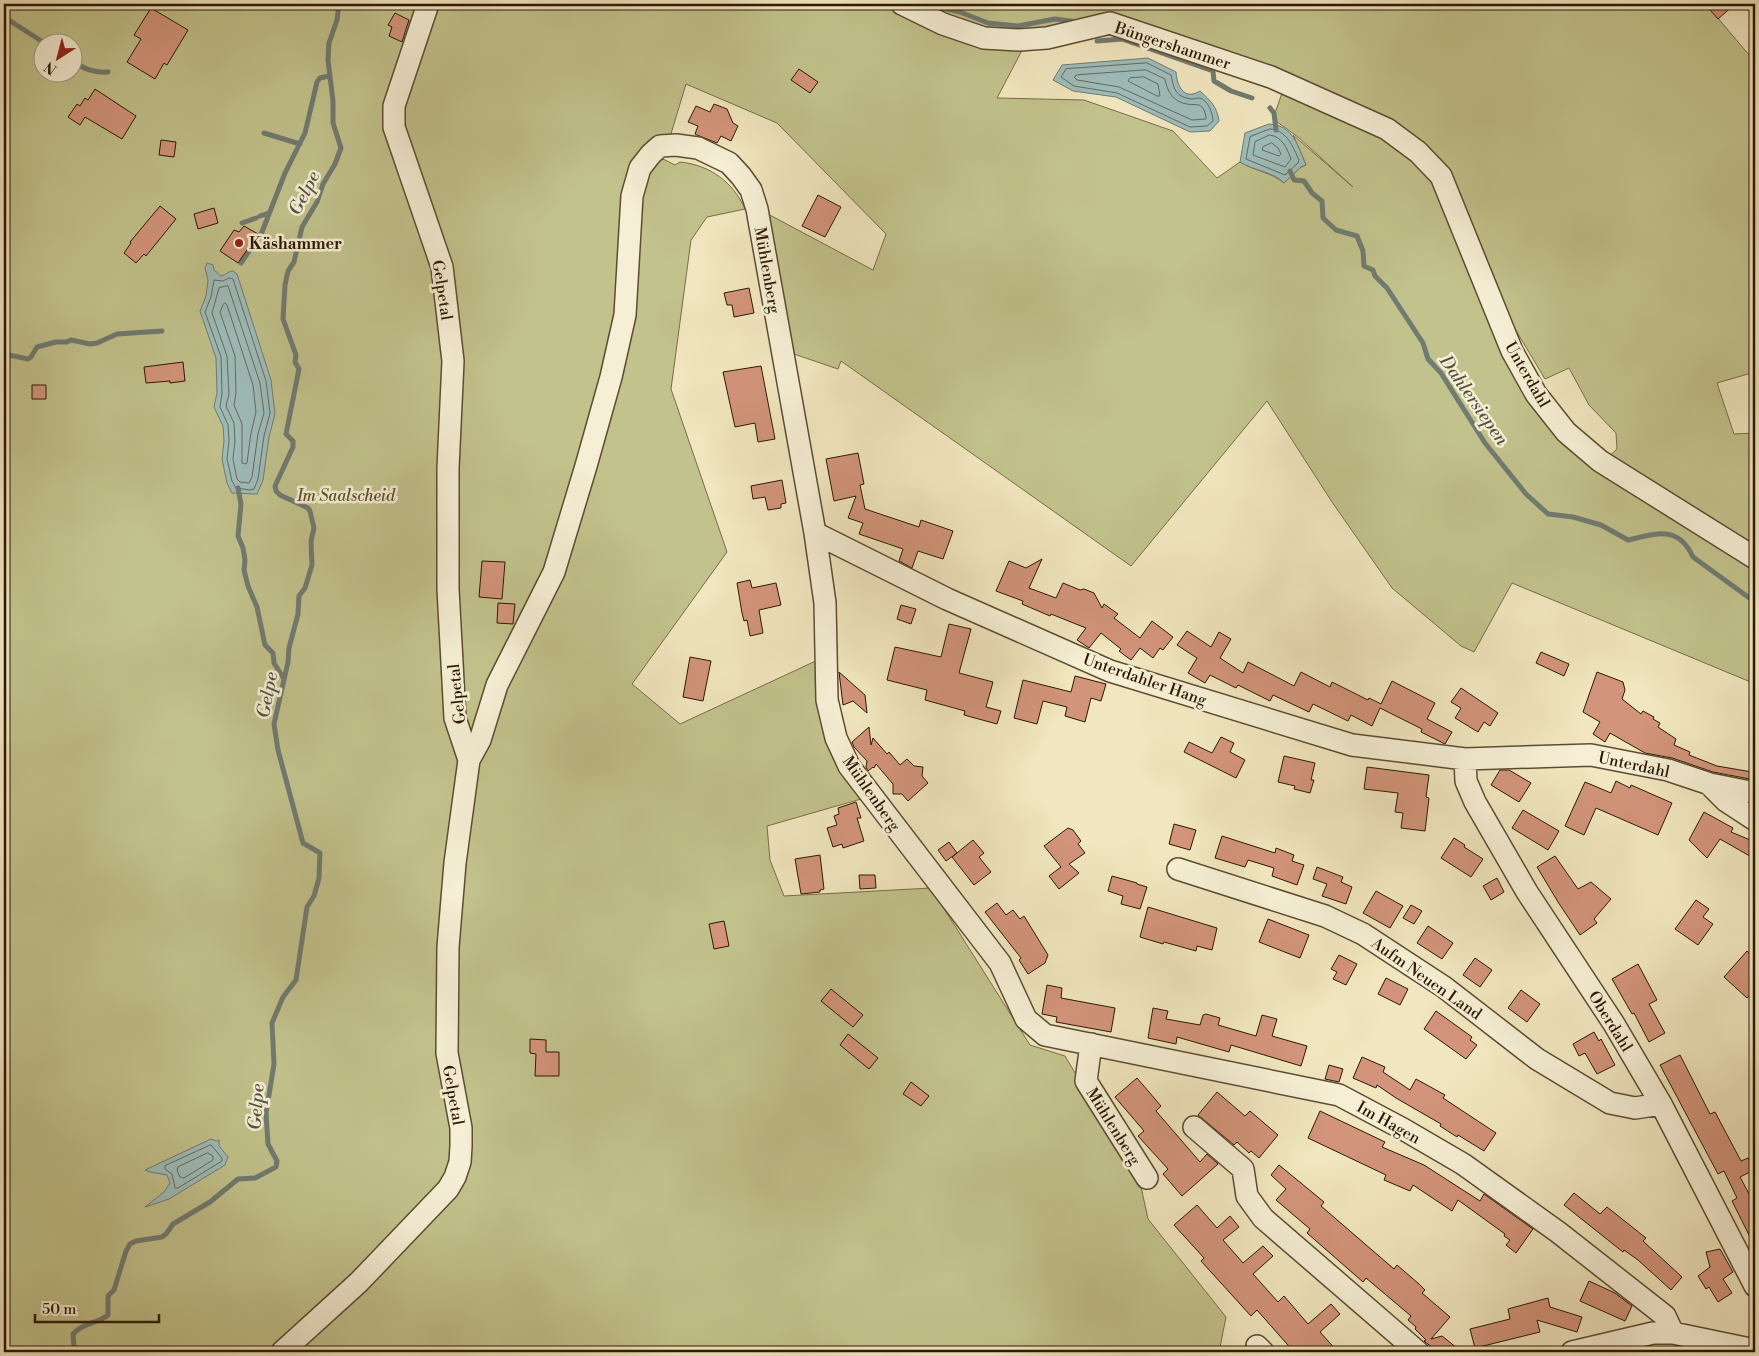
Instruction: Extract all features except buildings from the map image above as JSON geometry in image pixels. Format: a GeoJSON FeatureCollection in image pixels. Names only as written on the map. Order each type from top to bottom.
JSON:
{"type":"FeatureCollection","features":[{"type":"Feature","properties":{"kind":"street","name":"Gelpetal"},"geometry":{"type":"LineString","coordinates":[[282,1352],[359,1282],[448,1189],[455,1177],[460,1162],[461,1128],[447,1053],[448,947],[453,880],[469,760],[455,718],[448,589],[448,468],[453,361],[442,267],[394,128],[394,106],[428,4]]}},
{"type":"Feature","properties":{"kind":"street","name":"Büngershammer"},"geometry":{"type":"LineString","coordinates":[[902,4],[943,24],[984,38],[1019,40],[1048,38],[1110,23],[1271,77],[1387,129],[1405,142]]}},
{"type":"Feature","properties":{"kind":"street","name":"Unterdahl"},"geometry":{"type":"LineString","coordinates":[[1405,142],[1418,152],[1441,176],[1512,351],[1536,394],[1566,432],[1600,461],[1755,558]]}},
{"type":"Feature","properties":{"kind":"street","name":"Mühlenberg"},"geometry":{"type":"LineString","coordinates":[[469,760],[480,740],[497,685],[554,572],[586,466],[625,315],[632,196],[640,168],[660,146],[676,145],[698,148],[729,163],[742,176],[751,190],[757,209],[815,533],[825,603],[827,700],[836,738],[849,766],[1000,963],[1026,1019],[1046,1035]]}},
{"type":"Feature","properties":{"kind":"street","name":"Unterdahler Hang"},"geometry":{"type":"LineString","coordinates":[[815,533],[948,599],[1110,671],[1352,745],[1465,759]]}},
{"type":"Feature","properties":{"kind":"street","name":"Unterdahl"},"geometry":{"type":"LineString","coordinates":[[1465,759],[1591,755],[1668,770],[1710,784],[1755,793]]}},
{"type":"Feature","properties":{"kind":"street","name":"Oberdahl"},"geometry":{"type":"LineString","coordinates":[[1465,759],[1466,781],[1475,802],[1527,892],[1614,1024],[1661,1104],[1755,1286]]}},
{"type":"Feature","properties":{"kind":"street","name":"Unterdahl"},"geometry":{"type":"LineString","coordinates":[[1710,784],[1726,801],[1755,820]]}},
{"type":"Feature","properties":{"kind":"street","name":"Aufm Neuen Land"},"geometry":{"type":"LineString","coordinates":[[1178,868],[1325,916],[1362,934],[1444,987],[1537,1058],[1610,1103],[1636,1108],[1661,1104]]}},
{"type":"Feature","properties":{"kind":"street","name":"Im Hagen"},"geometry":{"type":"LineString","coordinates":[[1046,1035],[1339,1095],[1463,1164],[1534,1215],[1665,1316],[1672,1333]]}},
{"type":"Feature","properties":{"kind":"street","name":"Mühlenberg"},"geometry":{"type":"LineString","coordinates":[[1091,1044],[1086,1081],[1146,1178]]}},
{"type":"Feature","properties":{"kind":"street"},"geometry":{"type":"LineString","coordinates":[[1194,1127],[1243,1169],[1247,1196],[1263,1218],[1418,1352]]}},
{"type":"Feature","properties":{"kind":"street"},"geometry":{"type":"LineString","coordinates":[[1572,1352],[1653,1333],[1672,1333],[1755,1350]]}},
{"type":"Feature","properties":{"kind":"green space","name":"Im Saalscheid"},"geometry":{"type":"Polygon","coordinates":[[[4,4],[1706,4],[1755,62],[1755,372],[1717,383],[1734,434],[1755,433],[1755,680],[1753,683],[1512,583],[1474,652],[1461,646],[1392,588],[1332,502],[1267,401],[1131,566],[841,361],[838,369],[788,352],[766,213],[873,270],[886,234],[777,123],[686,84],[670,137],[657,156],[675,165],[680,162],[711,171],[727,183],[740,199],[745,209],[707,217],[691,240],[671,389],[727,552],[632,684],[680,724],[820,659],[824,703],[868,797],[767,826],[770,860],[784,896],[931,888],[1030,1045],[1065,1056],[1140,1182],[1148,1219],[1226,1317],[1219,1352],[4,1352],[4,4]],[[1114,32],[1029,37],[997,98],[1084,100],[1173,131],[1217,178],[1240,162],[1274,176],[1284,183],[1301,167],[1306,165],[1293,135],[1353,187],[1298,137],[1273,119],[1282,93],[1114,32]],[[1496,297],[1506,337],[1601,464],[1617,449],[1616,433],[1589,405],[1569,368],[1545,379],[1496,297]]]}},
{"type":"Feature","properties":{"kind":"water"},"geometry":{"type":"Polygon","coordinates":[[[1148,58],[1176,72],[1180,87],[1186,93],[1194,94],[1200,91],[1210,101],[1217,112],[1219,121],[1210,131],[1190,132],[1116,97],[1073,91],[1053,80],[1062,65],[1148,58]]]}},
{"type":"Feature","properties":{"kind":"water"},"geometry":{"type":"Polygon","coordinates":[[[1269,124],[1277,125],[1289,132],[1294,138],[1306,165],[1301,167],[1284,183],[1268,173],[1240,162],[1245,133],[1269,124]]]}},
{"type":"Feature","properties":{"kind":"water"},"geometry":{"type":"Polygon","coordinates":[[[207,263],[213,265],[214,270],[221,276],[231,271],[237,274],[271,380],[275,414],[269,437],[263,480],[257,494],[232,493],[227,483],[222,459],[223,426],[214,407],[217,393],[216,358],[200,311],[206,296],[208,280],[205,268],[207,263]]]}},
{"type":"Feature","properties":{"kind":"water"},"geometry":{"type":"Polygon","coordinates":[[[211,1139],[219,1140],[219,1146],[228,1157],[225,1165],[169,1199],[145,1207],[164,1192],[170,1183],[167,1175],[145,1170],[211,1139]]]}},
{"type":"Feature","properties":{"kind":"waterway","name":"Gelpe"},"geometry":{"type":"LineString","coordinates":[[67,1352],[74,1347],[73,1334],[77,1330],[108,1315],[108,1296],[114,1290],[130,1244],[136,1241],[162,1237],[173,1224],[210,1202],[238,1179],[255,1178],[276,1167],[277,1161],[268,1144],[266,1113],[274,1064],[272,1023],[283,997],[296,980],[307,907],[314,896],[319,878],[320,853],[303,843],[278,750],[274,724],[288,662],[289,648],[298,614],[299,596],[305,588],[312,565],[311,541],[314,528],[308,508],[280,495],[276,491],[275,486],[293,447],[293,441],[286,434],[299,369],[295,362],[296,355],[283,319],[285,285],[288,271],[294,262],[302,227],[317,202],[323,184],[335,164],[341,148],[333,123],[333,101],[328,60],[329,43],[337,20],[339,4]]}},
{"type":"Feature","properties":{"kind":"waterway","name":"Dahlersiepen"},"geometry":{"type":"LineString","coordinates":[[934,4],[937,7],[960,12],[988,23],[1018,26],[1055,19],[1078,22]]}},
{"type":"Feature","properties":{"kind":"waterway"},"geometry":{"type":"LineString","coordinates":[[4,17],[32,35]]}},
{"type":"Feature","properties":{"kind":"waterway","name":"Dahlersiepen"},"geometry":{"type":"LineString","coordinates":[[1097,41],[1122,39],[1213,71],[1214,81],[1231,91],[1252,98]]}},
{"type":"Feature","properties":{"kind":"waterway"},"geometry":{"type":"LineString","coordinates":[[82,66],[98,72],[108,72]]}},
{"type":"Feature","properties":{"kind":"waterway"},"geometry":{"type":"LineString","coordinates":[[241,263],[262,232],[285,173],[305,133],[317,82],[320,78],[329,76]]}},
{"type":"Feature","properties":{"kind":"waterway","name":"Dahlersiepen"},"geometry":{"type":"LineString","coordinates":[[1270,108],[1274,113],[1276,130]]}},
{"type":"Feature","properties":{"kind":"waterway"},"geometry":{"type":"LineString","coordinates":[[264,133],[300,144]]}},
{"type":"Feature","properties":{"kind":"waterway","name":"Dahlersiepen"},"geometry":{"type":"LineString","coordinates":[[1290,171],[1294,180],[1304,181],[1312,193],[1322,201],[1323,218],[1336,230],[1357,236],[1363,251],[1364,266],[1373,270],[1375,276],[1387,288],[1423,343],[1428,359],[1441,373],[1485,443],[1526,494],[1548,514],[1573,517],[1601,525],[1628,540],[1656,534],[1673,536],[1687,547],[1693,557],[1755,602]]}},
{"type":"Feature","properties":{"kind":"waterway"},"geometry":{"type":"LineString","coordinates":[[260,216],[269,213]]}},
{"type":"Feature","properties":{"kind":"waterway"},"geometry":{"type":"LineString","coordinates":[[242,223],[256,218]]}},
{"type":"Feature","properties":{"kind":"waterway"},"geometry":{"type":"LineString","coordinates":[[4,354],[28,359],[37,347],[56,342],[71,340],[90,344],[117,334],[162,331]]}},
{"type":"Feature","properties":{"kind":"waterway"},"geometry":{"type":"LineString","coordinates":[[238,488],[241,504],[238,536],[243,548],[244,570],[248,586],[257,607],[265,645],[273,653],[274,663],[284,679]]}},
{"type":"Feature","properties":{"kind":"place","name":"Käshammer"},"geometry":{"type":"Point","coordinates":[239,243]}}]}
